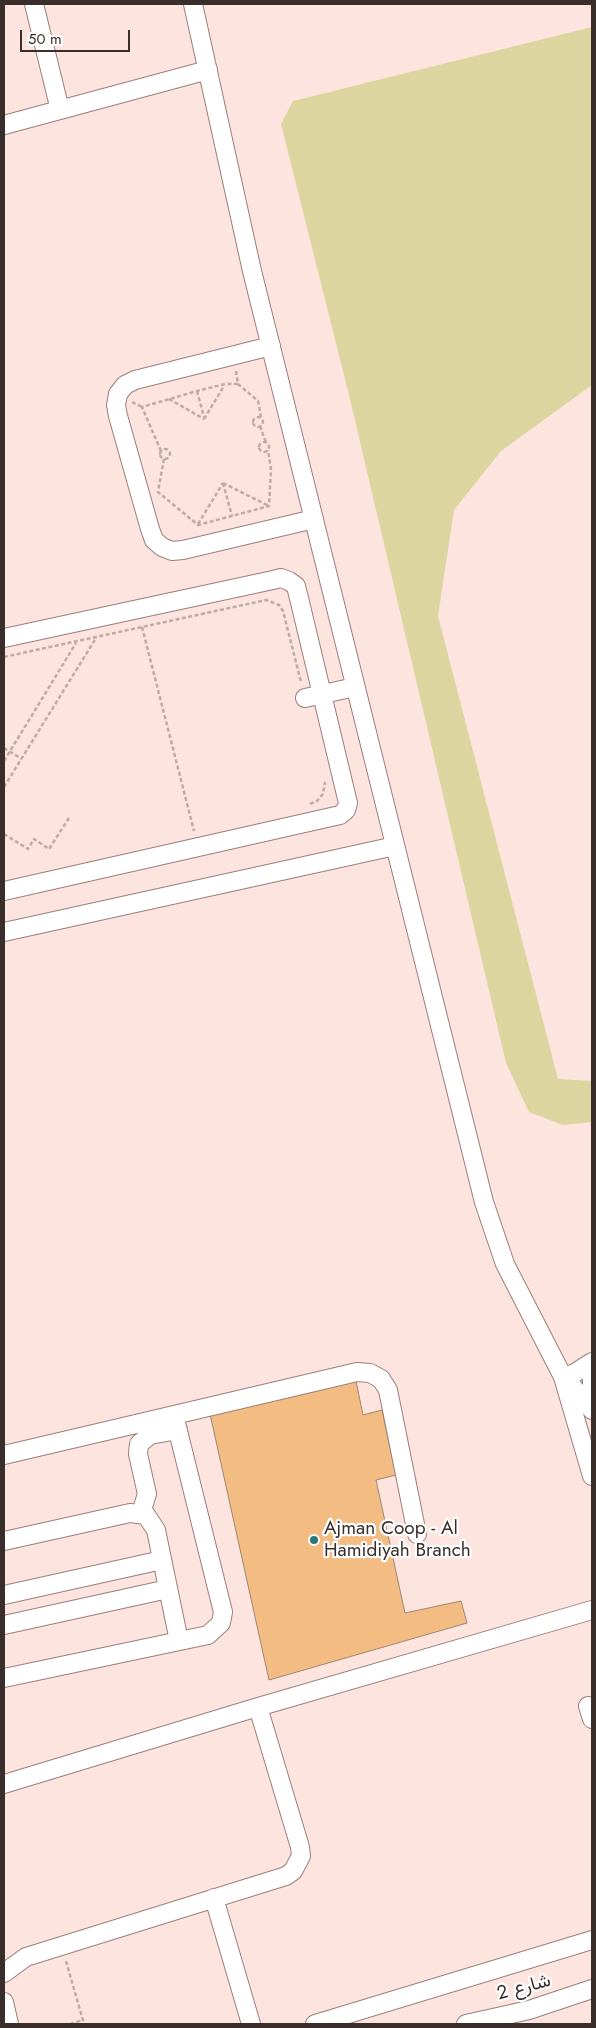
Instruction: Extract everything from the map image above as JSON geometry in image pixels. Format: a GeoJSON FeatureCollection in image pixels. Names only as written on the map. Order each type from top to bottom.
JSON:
{"type":"FeatureCollection","features":[{"type":"Feature","properties":{"kind":"street"},"geometry":{"type":"LineString","coordinates":[[34,4],[60,110]]}},
{"type":"Feature","properties":{"kind":"street"},"geometry":{"type":"LineString","coordinates":[[193,4],[271,346],[493,1233],[508,1271],[564,1377],[592,1476]]}},
{"type":"Feature","properties":{"kind":"street"},"geometry":{"type":"LineString","coordinates":[[4,125],[208,70]]}},
{"type":"Feature","properties":{"kind":"street"},"geometry":{"type":"LineString","coordinates":[[271,346],[135,380],[125,385],[118,394],[116,405],[118,416],[154,540],[162,547],[172,551],[184,550],[314,519]]}},
{"type":"Feature","properties":{"kind":"street"},"geometry":{"type":"LineString","coordinates":[[4,638],[282,578],[289,581],[296,586],[313,696],[348,803],[346,810],[340,815],[4,891]]}},
{"type":"Feature","properties":{"kind":"street"},"geometry":{"type":"LineString","coordinates":[[313,696],[355,686]]}},
{"type":"Feature","properties":{"kind":"street"},"geometry":{"type":"LineString","coordinates":[[4,932],[395,846]]}},
{"type":"Feature","properties":{"kind":"street"},"geometry":{"type":"LineString","coordinates":[[564,1377],[575,1373],[592,1362]]}},
{"type":"Feature","properties":{"kind":"street"},"geometry":{"type":"LineString","coordinates":[[4,1455],[176,1422],[358,1372],[375,1375],[381,1379],[388,1390],[417,1534]]}},
{"type":"Feature","properties":{"kind":"street"},"geometry":{"type":"LineString","coordinates":[[564,1377],[592,1410]]}},
{"type":"Feature","properties":{"kind":"street"},"geometry":{"type":"LineString","coordinates":[[592,1379],[592,1402]]}},
{"type":"Feature","properties":{"kind":"street"},"geometry":{"type":"LineString","coordinates":[[141,1513],[147,1494],[138,1454],[139,1444],[150,1435],[176,1422]]}},
{"type":"Feature","properties":{"kind":"street"},"geometry":{"type":"LineString","coordinates":[[7,1673],[179,1641],[214,1632],[221,1623],[223,1612],[176,1422]]}},
{"type":"Feature","properties":{"kind":"street"},"geometry":{"type":"LineString","coordinates":[[4,1541],[130,1513],[146,1515],[154,1524],[179,1641]]}},
{"type":"Feature","properties":{"kind":"street"},"geometry":{"type":"LineString","coordinates":[[4,1595],[162,1560]]}},
{"type":"Feature","properties":{"kind":"street"},"geometry":{"type":"LineString","coordinates":[[4,1625],[168,1589]]}},
{"type":"Feature","properties":{"kind":"street"},"geometry":{"type":"LineString","coordinates":[[4,1784],[258,1706],[592,1610]]}},
{"type":"Feature","properties":{"kind":"street"},"geometry":{"type":"LineString","coordinates":[[4,1972],[26,1956],[286,1876],[298,1864],[301,1856],[300,1847],[258,1706]]}},
{"type":"Feature","properties":{"kind":"street"},"geometry":{"type":"LineString","coordinates":[[214,1898],[251,2024]]}},
{"type":"Feature","properties":{"kind":"street"},"geometry":{"type":"LineString","coordinates":[[315,2024],[592,1940]]}},
{"type":"Feature","properties":{"kind":"street","name":"شارع 2"},"geometry":{"type":"LineString","coordinates":[[466,2024],[528,2010],[592,1989]]}},
{"type":"Feature","properties":{"kind":"street"},"geometry":{"type":"LineString","coordinates":[[4,2002],[9,2024]]}},
{"type":"Feature","properties":{"kind":"path"},"geometry":{"type":"LineString","coordinates":[[234,354],[238,384]]}},
{"type":"Feature","properties":{"kind":"path"},"geometry":{"type":"LineString","coordinates":[[204,419],[224,384]]}},
{"type":"Feature","properties":{"kind":"path"},"geometry":{"type":"LineString","coordinates":[[198,525],[158,492],[164,459],[161,457],[161,451],[142,407],[224,384],[238,384],[258,401],[263,422],[260,426],[268,450],[271,468],[269,506]]}},
{"type":"Feature","properties":{"kind":"path"},"geometry":{"type":"LineString","coordinates":[[197,391],[204,419]]}},
{"type":"Feature","properties":{"kind":"path"},"geometry":{"type":"LineString","coordinates":[[169,399],[204,419]]}},
{"type":"Feature","properties":{"kind":"path"},"geometry":{"type":"LineString","coordinates":[[260,426],[255,425],[253,421],[255,418],[261,417]]}},
{"type":"Feature","properties":{"kind":"path"},"geometry":{"type":"LineString","coordinates":[[266,443],[260,444],[259,450],[264,452],[268,450]]}},
{"type":"Feature","properties":{"kind":"path"},"geometry":{"type":"LineString","coordinates":[[161,451],[165,449],[170,453],[168,459],[164,459]]}},
{"type":"Feature","properties":{"kind":"path"},"geometry":{"type":"LineString","coordinates":[[223,483],[269,506]]}},
{"type":"Feature","properties":{"kind":"path"},"geometry":{"type":"LineString","coordinates":[[198,525],[223,483]]}},
{"type":"Feature","properties":{"kind":"path"},"geometry":{"type":"LineString","coordinates":[[223,483],[232,516]]}},
{"type":"Feature","properties":{"kind":"path"},"geometry":{"type":"LineString","coordinates":[[198,525],[269,506]]}},
{"type":"Feature","properties":{"kind":"path"},"geometry":{"type":"LineString","coordinates":[[4,658],[260,601],[273,601],[283,611],[313,696]]}},
{"type":"Feature","properties":{"kind":"path"},"geometry":{"type":"LineString","coordinates":[[142,627],[194,831]]}},
{"type":"Feature","properties":{"kind":"path"},"geometry":{"type":"LineString","coordinates":[[4,787],[96,637]]}},
{"type":"Feature","properties":{"kind":"path"},"geometry":{"type":"LineString","coordinates":[[4,760],[77,641]]}},
{"type":"Feature","properties":{"kind":"path"},"geometry":{"type":"LineString","coordinates":[[4,748],[22,759]]}},
{"type":"Feature","properties":{"kind":"path"},"geometry":{"type":"LineString","coordinates":[[307,805],[316,802],[323,794],[326,784],[324,774]]}},
{"type":"Feature","properties":{"kind":"path"},"geometry":{"type":"LineString","coordinates":[[4,834],[28,849],[34,839],[49,849],[69,818]]}},
{"type":"Feature","properties":{"kind":"path"},"geometry":{"type":"LineString","coordinates":[[184,833],[203,829]]}},
{"type":"Feature","properties":{"kind":"path"},"geometry":{"type":"LineString","coordinates":[[61,1946],[84,2022],[70,2024]]}},
{"type":"Feature","properties":{"kind":"shaded area"},"geometry":{"type":"Polygon","coordinates":[[[592,27],[592,385],[501,451],[454,510],[438,616],[558,1079],[592,1081],[592,1122],[563,1125],[529,1112],[506,1063],[349,395],[281,124],[293,101],[592,27]]]}},
{"type":"Feature","properties":{"kind":"building","name":"Ajman Coop - Al Hamidiyah Branch"},"geometry":{"type":"Polygon","coordinates":[[[356,1381],[363,1415],[382,1410],[396,1475],[376,1480],[405,1613],[461,1601],[467,1623],[269,1680],[210,1414],[356,1381]]]}},
{"type":"Feature","properties":{"kind":"place","name":"Ajman Coop - Al Hamidiyah Branch"},"geometry":{"type":"Point","coordinates":[314,1540]}}]}
